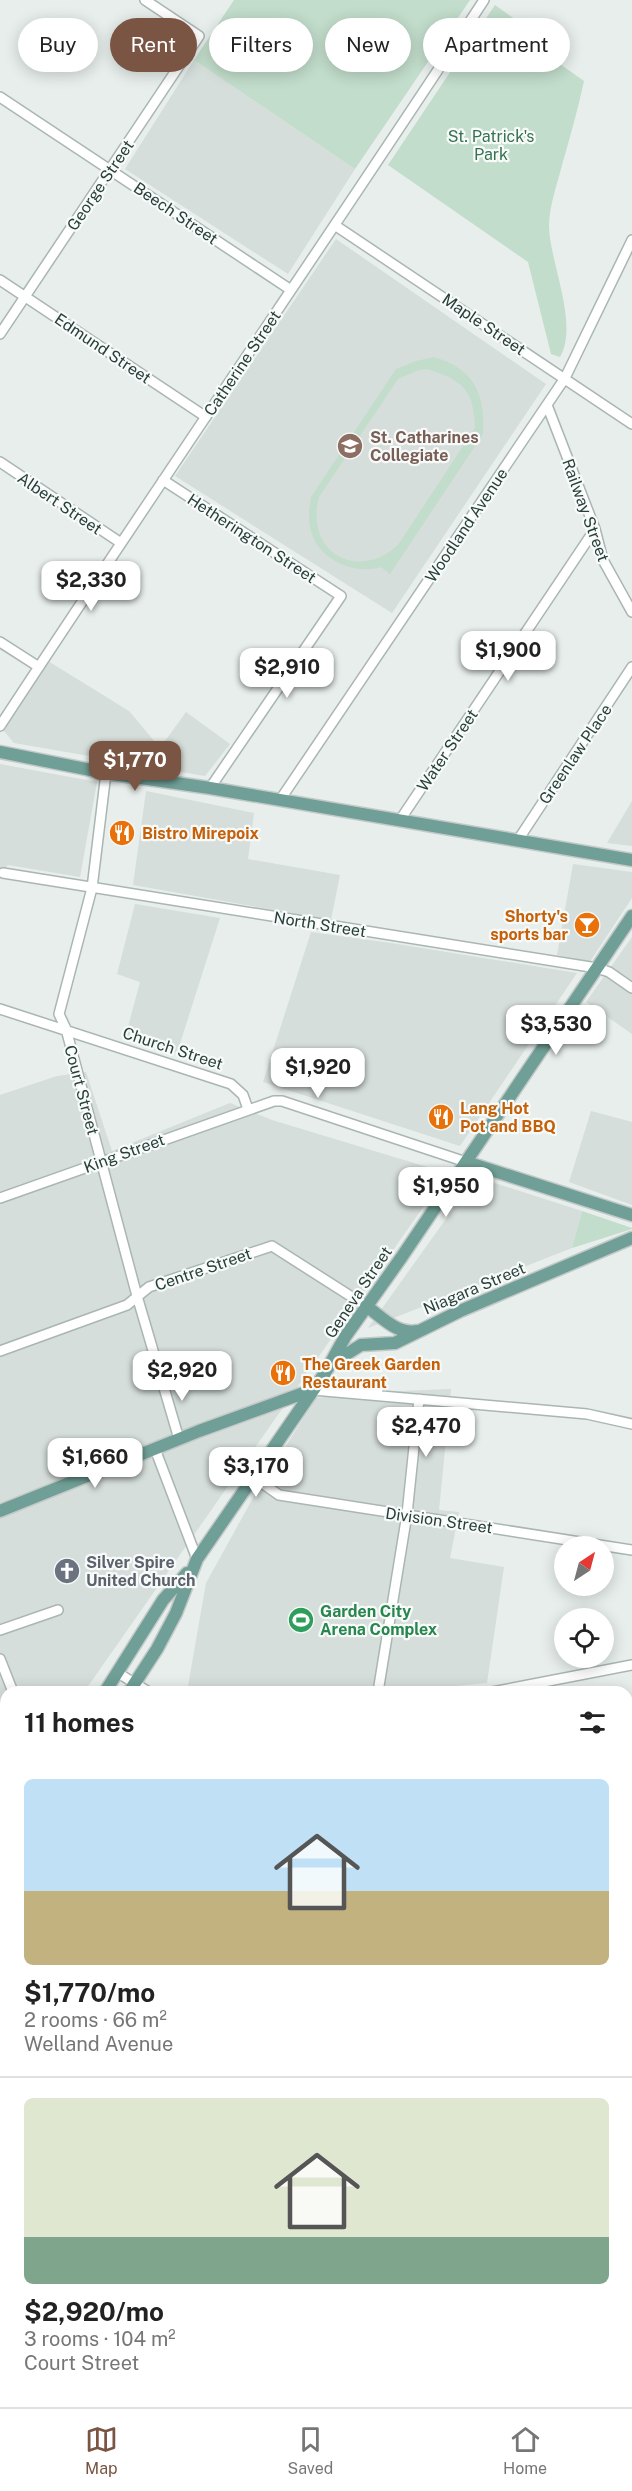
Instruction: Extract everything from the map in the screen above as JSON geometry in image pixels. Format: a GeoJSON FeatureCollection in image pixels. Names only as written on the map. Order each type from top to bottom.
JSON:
{"type":"FeatureCollection","features":[{"type":"Feature","properties":{"kind":"main road"},"geometry":{"type":"LineString","coordinates":[[0,752],[106,773],[259,796],[632,860]]}},
{"type":"Feature","properties":{"kind":"main road","name":"Geneva Street"},"geometry":{"type":"LineString","coordinates":[[109,1686],[163,1600],[194,1564],[252,1476],[313,1390],[345,1337],[632,916]]}},
{"type":"Feature","properties":{"kind":"main road"},"geometry":{"type":"LineString","coordinates":[[466,1162],[632,1215]]}},
{"type":"Feature","properties":{"kind":"main road","name":"Niagara Street"},"geometry":{"type":"LineString","coordinates":[[330,1364],[361,1345],[395,1343],[420,1329],[632,1238]]}},
{"type":"Feature","properties":{"kind":"main road"},"geometry":{"type":"LineString","coordinates":[[366,1306],[396,1328],[411,1332],[420,1329]]}},
{"type":"Feature","properties":{"kind":"main road"},"geometry":{"type":"LineString","coordinates":[[0,1511],[179,1439],[313,1390]]}},
{"type":"Feature","properties":{"kind":"main road","name":"Geneva Street"},"geometry":{"type":"LineString","coordinates":[[133,1686],[176,1613],[194,1564]]}},
{"type":"Feature","properties":{"kind":"street","name":"George Street"},"geometry":{"type":"LineString","coordinates":[[0,334],[199,36],[145,0]]}},
{"type":"Feature","properties":{"kind":"street","name":"Catherine Street"},"geometry":{"type":"LineString","coordinates":[[0,726],[163,480],[336,226],[484,0]]}},
{"type":"Feature","properties":{"kind":"street","name":"Beech Street"},"geometry":{"type":"LineString","coordinates":[[0,97],[291,290]]}},
{"type":"Feature","properties":{"kind":"street","name":"Maple Street"},"geometry":{"type":"LineString","coordinates":[[336,226],[632,424]]}},
{"type":"Feature","properties":{"kind":"street","name":"Woodland Avenue"},"geometry":{"type":"LineString","coordinates":[[280,800],[565,378],[632,240]]}},
{"type":"Feature","properties":{"kind":"street","name":"Edmund Street"},"geometry":{"type":"LineString","coordinates":[[0,280],[206,417]]}},
{"type":"Feature","properties":{"kind":"street","name":"Railway Street"},"geometry":{"type":"LineString","coordinates":[[547,405],[595,529],[603,560],[632,612]]}},
{"type":"Feature","properties":{"kind":"street","name":"Albert Street"},"geometry":{"type":"LineString","coordinates":[[0,462],[121,543]]}},
{"type":"Feature","properties":{"kind":"street","name":"Hetherington Street"},"geometry":{"type":"LineString","coordinates":[[163,480],[341,596],[210,788]]}},
{"type":"Feature","properties":{"kind":"street","name":"Water Street"},"geometry":{"type":"LineString","coordinates":[[400,820],[595,529]]}},
{"type":"Feature","properties":{"kind":"street"},"geometry":{"type":"LineString","coordinates":[[0,642],[39,667]]}},
{"type":"Feature","properties":{"kind":"street","name":"Greenlaw Place"},"geometry":{"type":"LineString","coordinates":[[518,840],[632,667]]}},
{"type":"Feature","properties":{"kind":"street","name":"Court Street"},"geometry":{"type":"LineString","coordinates":[[106,773],[92,888],[59,1014],[66,1029],[137,1296],[179,1439]]}},
{"type":"Feature","properties":{"kind":"street","name":"North Street"},"geometry":{"type":"LineString","coordinates":[[3,873],[597,968],[609,972],[632,988]]}},
{"type":"Feature","properties":{"kind":"street","name":"Church Street"},"geometry":{"type":"LineString","coordinates":[[0,1009],[231,1084],[243,1095],[248,1108]]}},
{"type":"Feature","properties":{"kind":"street"},"geometry":{"type":"LineString","coordinates":[[248,1108],[262,1103],[282,1101],[466,1162]]}},
{"type":"Feature","properties":{"kind":"street","name":"King Street"},"geometry":{"type":"LineString","coordinates":[[0,1198],[248,1108]]}},
{"type":"Feature","properties":{"kind":"street","name":"Centre Street"},"geometry":{"type":"LineString","coordinates":[[0,1351],[127,1305],[149,1287],[272,1246],[366,1306]]}},
{"type":"Feature","properties":{"kind":"street"},"geometry":{"type":"LineString","coordinates":[[313,1390],[587,1414],[632,1424]]}},
{"type":"Feature","properties":{"kind":"street"},"geometry":{"type":"LineString","coordinates":[[379,1686],[407,1514],[419,1399]]}},
{"type":"Feature","properties":{"kind":"street"},"geometry":{"type":"LineString","coordinates":[[155,1449],[194,1564]]}},
{"type":"Feature","properties":{"kind":"street","name":"Division Street"},"geometry":{"type":"LineString","coordinates":[[252,1476],[279,1495],[632,1550]]}},
{"type":"Feature","properties":{"kind":"street"},"geometry":{"type":"LineString","coordinates":[[0,1630],[58,1610]]}},
{"type":"Feature","properties":{"kind":"street"},"geometry":{"type":"LineString","coordinates":[[0,1659],[11,1686]]}},
{"type":"Feature","properties":{"kind":"street"},"geometry":{"type":"LineString","coordinates":[[523,1686],[632,1665]]}},
{"type":"Feature","properties":{"kind":"street"},"geometry":{"type":"LineString","coordinates":[[118,1673],[130,1686]]}},
{"type":"Feature","properties":{"kind":"shaded area"},"geometry":{"type":"Polygon","coordinates":[[[197,62],[355,169],[288,274],[125,169],[186,72],[197,72],[197,62]]]}},
{"type":"Feature","properties":{"kind":"shaded area","name":"St. Catharines Collegiate"},"geometry":{"type":"Polygon","coordinates":[[[336,239],[546,384],[392,613],[175,476],[336,239]]]}},
{"type":"Feature","properties":{"kind":"shaded area"},"geometry":{"type":"Polygon","coordinates":[[[48,661],[129,711],[160,748],[186,712],[230,744],[205,776],[14,743],[3,730],[48,661]]]}},
{"type":"Feature","properties":{"kind":"shaded area"},"geometry":{"type":"Polygon","coordinates":[[[0,764],[97,782],[80,877],[8,865],[0,873],[0,764]]]}},
{"type":"Feature","properties":{"kind":"shaded area"},"geometry":{"type":"Polygon","coordinates":[[[146,791],[254,813],[248,859],[340,875],[331,920],[133,885],[146,791]]]}},
{"type":"Feature","properties":{"kind":"shaded area"},"geometry":{"type":"Polygon","coordinates":[[[632,801],[632,846],[607,843],[632,801]]]}},
{"type":"Feature","properties":{"kind":"shaded area"},"geometry":{"type":"Polygon","coordinates":[[[573,864],[632,872],[632,898],[589,963],[557,955],[573,864]]]}},
{"type":"Feature","properties":{"kind":"shaded area"},"geometry":{"type":"Polygon","coordinates":[[[135,904],[220,918],[177,1053],[125,1038],[140,982],[117,974],[135,904]]]}},
{"type":"Feature","properties":{"kind":"shaded area"},"geometry":{"type":"Polygon","coordinates":[[[311,932],[577,973],[460,1146],[263,1082],[311,932]]]}},
{"type":"Feature","properties":{"kind":"shaded area"},"geometry":{"type":"Polygon","coordinates":[[[632,937],[632,1034],[586,1002],[632,937]]]}},
{"type":"Feature","properties":{"kind":"shaded area"},"geometry":{"type":"Polygon","coordinates":[[[86,1072],[112,1151],[230,1103],[272,1120],[447,1173],[88,1686],[0,1686],[0,1095],[57,1076],[86,1072]]]}},
{"type":"Feature","properties":{"kind":"shaded area"},"geometry":{"type":"Polygon","coordinates":[[[591,1111],[632,1122],[632,1205],[569,1182],[591,1111]]]}},
{"type":"Feature","properties":{"kind":"shaded area"},"geometry":{"type":"Polygon","coordinates":[[[473,1176],[582,1211],[572,1248],[368,1328],[458,1202],[473,1176]]]}},
{"type":"Feature","properties":{"kind":"shaded area"},"geometry":{"type":"Polygon","coordinates":[[[451,1389],[439,1510],[459,1512],[450,1558],[504,1567],[487,1683],[455,1686],[188,1686],[206,1583],[253,1498],[316,1398],[374,1392],[451,1389]]]}},
{"type":"Feature","properties":{"kind":"green space"},"geometry":{"type":"Polygon","coordinates":[[[234,0],[470,0],[458,18],[423,18],[423,69],[355,169],[212,72],[313,72],[313,18],[222,18],[234,0]]]}},
{"type":"Feature","properties":{"kind":"green space","name":"St. Patrick's Park"},"geometry":{"type":"Polygon","coordinates":[[[495,5],[513,18],[486,18],[495,5]]]}},
{"type":"Feature","properties":{"kind":"green space"},"geometry":{"type":"Polygon","coordinates":[[[209,38],[209,70],[197,62],[197,56],[209,38]]]}},
{"type":"Feature","properties":{"kind":"green space","name":"St. Patrick's Park"},"geometry":{"type":"Polygon","coordinates":[[[570,71],[584,81],[549,219],[551,242],[565,311],[565,343],[560,357],[551,354],[528,262],[388,165],[450,72],[570,71]]]}},
{"type":"Feature","properties":{"kind":"green space"},"geometry":{"type":"Polygon","coordinates":[[[434,357],[459,368],[468,376],[479,395],[483,434],[390,574],[381,567],[360,569],[349,567],[330,557],[315,541],[309,523],[311,497],[396,369],[434,357]],[[427,369],[419,370],[398,379],[319,497],[316,516],[319,533],[327,546],[338,556],[351,561],[366,561],[382,556],[398,545],[475,428],[472,404],[464,388],[458,382],[427,369]]]}},
{"type":"Feature","properties":{"kind":"green space"},"geometry":{"type":"Polygon","coordinates":[[[582,1211],[632,1228],[632,1229],[572,1248],[582,1211]]]}},
{"type":"Feature","properties":{"kind":"place","name":"St. Catharines Collegiate"},"geometry":{"type":"Point","coordinates":[350,446]}},
{"type":"Feature","properties":{"kind":"place","name":"Bistro Mirepoix"},"geometry":{"type":"Point","coordinates":[122,833]}},
{"type":"Feature","properties":{"kind":"place","name":"Shorty's sports bar"},"geometry":{"type":"Point","coordinates":[587,925]}},
{"type":"Feature","properties":{"kind":"place","name":"Lang Hot Pot and BBQ"},"geometry":{"type":"Point","coordinates":[441,1117]}},
{"type":"Feature","properties":{"kind":"place","name":"The Greek Garden Restaurant"},"geometry":{"type":"Point","coordinates":[283,1373]}},
{"type":"Feature","properties":{"kind":"place","name":"Silver Spire United Church"},"geometry":{"type":"Point","coordinates":[67,1571]}},
{"type":"Feature","properties":{"kind":"place","name":"Garden City Arena Complex"},"geometry":{"type":"Point","coordinates":[301,1620]}}]}
